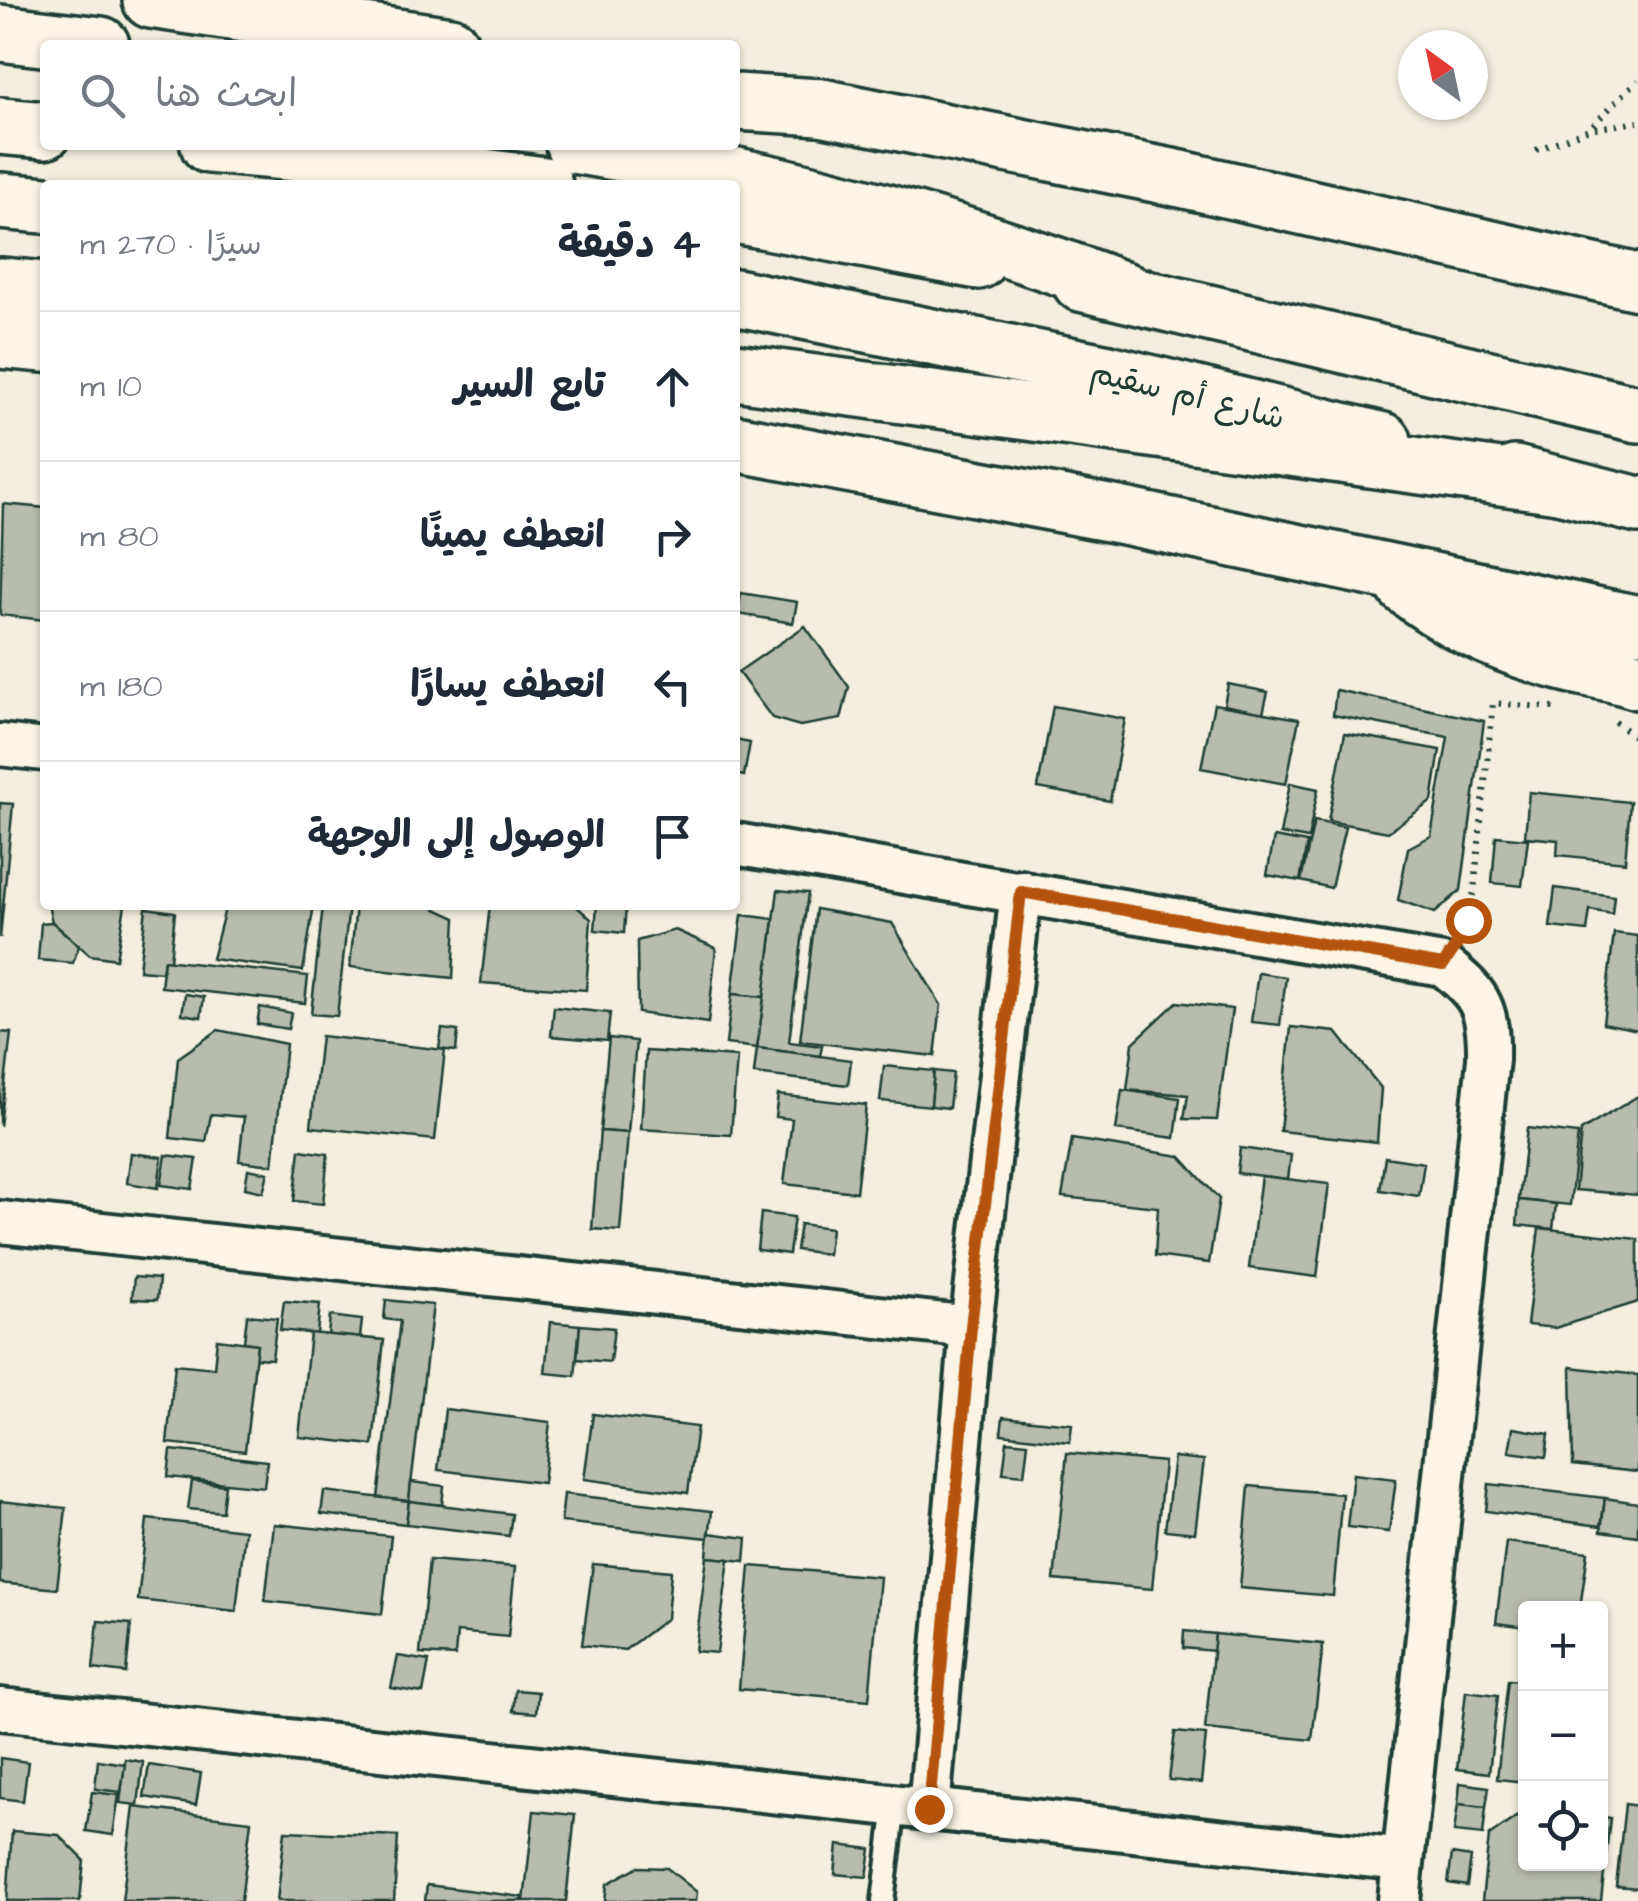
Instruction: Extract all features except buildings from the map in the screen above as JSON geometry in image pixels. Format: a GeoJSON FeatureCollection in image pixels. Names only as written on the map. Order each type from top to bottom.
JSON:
{"type":"FeatureCollection","features":[{"type":"Feature","properties":{"kind":"main road"},"geometry":{"type":"LineString","coordinates":[[151,0],[417,40]]}},
{"type":"Feature","properties":{"kind":"main road"},"geometry":{"type":"LineString","coordinates":[[0,33],[59,40]]}},
{"type":"Feature","properties":{"kind":"main road"},"geometry":{"type":"LineString","coordinates":[[0,56],[40,62]]}},
{"type":"Feature","properties":{"kind":"main road"},"geometry":{"type":"LineString","coordinates":[[740,94],[1181,179],[1638,282]]}},
{"type":"Feature","properties":{"kind":"main road"},"geometry":{"type":"LineString","coordinates":[[740,102],[821,108]]}},
{"type":"Feature","properties":{"kind":"main road"},"geometry":{"type":"LineString","coordinates":[[0,126],[40,130]]}},
{"type":"Feature","properties":{"kind":"main road"},"geometry":{"type":"LineString","coordinates":[[262,150],[507,180]]}},
{"type":"Feature","properties":{"kind":"main road"},"geometry":{"type":"LineString","coordinates":[[604,150],[694,165],[870,206],[1043,260],[1128,292]]}},
{"type":"Feature","properties":{"kind":"main road"},"geometry":{"type":"LineString","coordinates":[[0,201],[40,205]]}},
{"type":"Feature","properties":{"kind":"main road"},"geometry":{"type":"LineString","coordinates":[[740,216],[1128,292],[1638,414]]}},
{"type":"Feature","properties":{"kind":"main road"},"geometry":{"type":"LineString","coordinates":[[0,286],[40,290]]}},
{"type":"Feature","properties":{"kind":"main road","name":"شارع أم سقيم"},"geometry":{"type":"LineString","coordinates":[[740,298],[1108,373],[1638,505]]}},
{"type":"Feature","properties":{"kind":"main road"},"geometry":{"type":"LineString","coordinates":[[0,340],[40,344]]}},
{"type":"Feature","properties":{"kind":"main road"},"geometry":{"type":"LineString","coordinates":[[740,373],[1560,485]]}},
{"type":"Feature","properties":{"kind":"main road"},"geometry":{"type":"LineString","coordinates":[[740,444],[1383,568],[1638,624]]}},
{"type":"Feature","properties":{"kind":"main road"},"geometry":{"type":"LineString","coordinates":[[1383,568],[1449,616],[1485,635],[1562,663],[1620,699]]}},
{"type":"Feature","properties":{"kind":"street"},"geometry":{"type":"LineString","coordinates":[[0,744],[40,749]]}},
{"type":"Feature","properties":{"kind":"street"},"geometry":{"type":"LineString","coordinates":[[740,845],[1443,965],[1473,988],[1489,1022],[1488,1059],[1399,1901]]}},
{"type":"Feature","properties":{"kind":"street"},"geometry":{"type":"LineString","coordinates":[[912,1807],[1021,892]]}},
{"type":"Feature","properties":{"kind":"street"},"geometry":{"type":"LineString","coordinates":[[0,1222],[971,1327]]}},
{"type":"Feature","properties":{"kind":"street"},"geometry":{"type":"LineString","coordinates":[[0,1710],[1403,1860]]}},
{"type":"Feature","properties":{"kind":"lane"},"geometry":{"type":"LineString","coordinates":[[883,1901],[912,1807]]}},
{"type":"Feature","properties":{"kind":"path"},"geometry":{"type":"LineString","coordinates":[[1589,128],[1638,80]]}},
{"type":"Feature","properties":{"kind":"path"},"geometry":{"type":"LineString","coordinates":[[1536,150],[1589,128],[1638,122]]}},
{"type":"Feature","properties":{"kind":"path"},"geometry":{"type":"LineString","coordinates":[[1620,699],[1618,724],[1638,739]]}},
{"type":"Feature","properties":{"kind":"path"},"geometry":{"type":"LineString","coordinates":[[1443,965],[1468,920],[1474,892],[1492,704],[1570,710]]}},
{"type":"Feature","properties":{"kind":"route"},"geometry":{"type":"LineString","coordinates":[[929,1809],[971,1327],[1021,892],[1443,965],[1468,920]]}}]}
